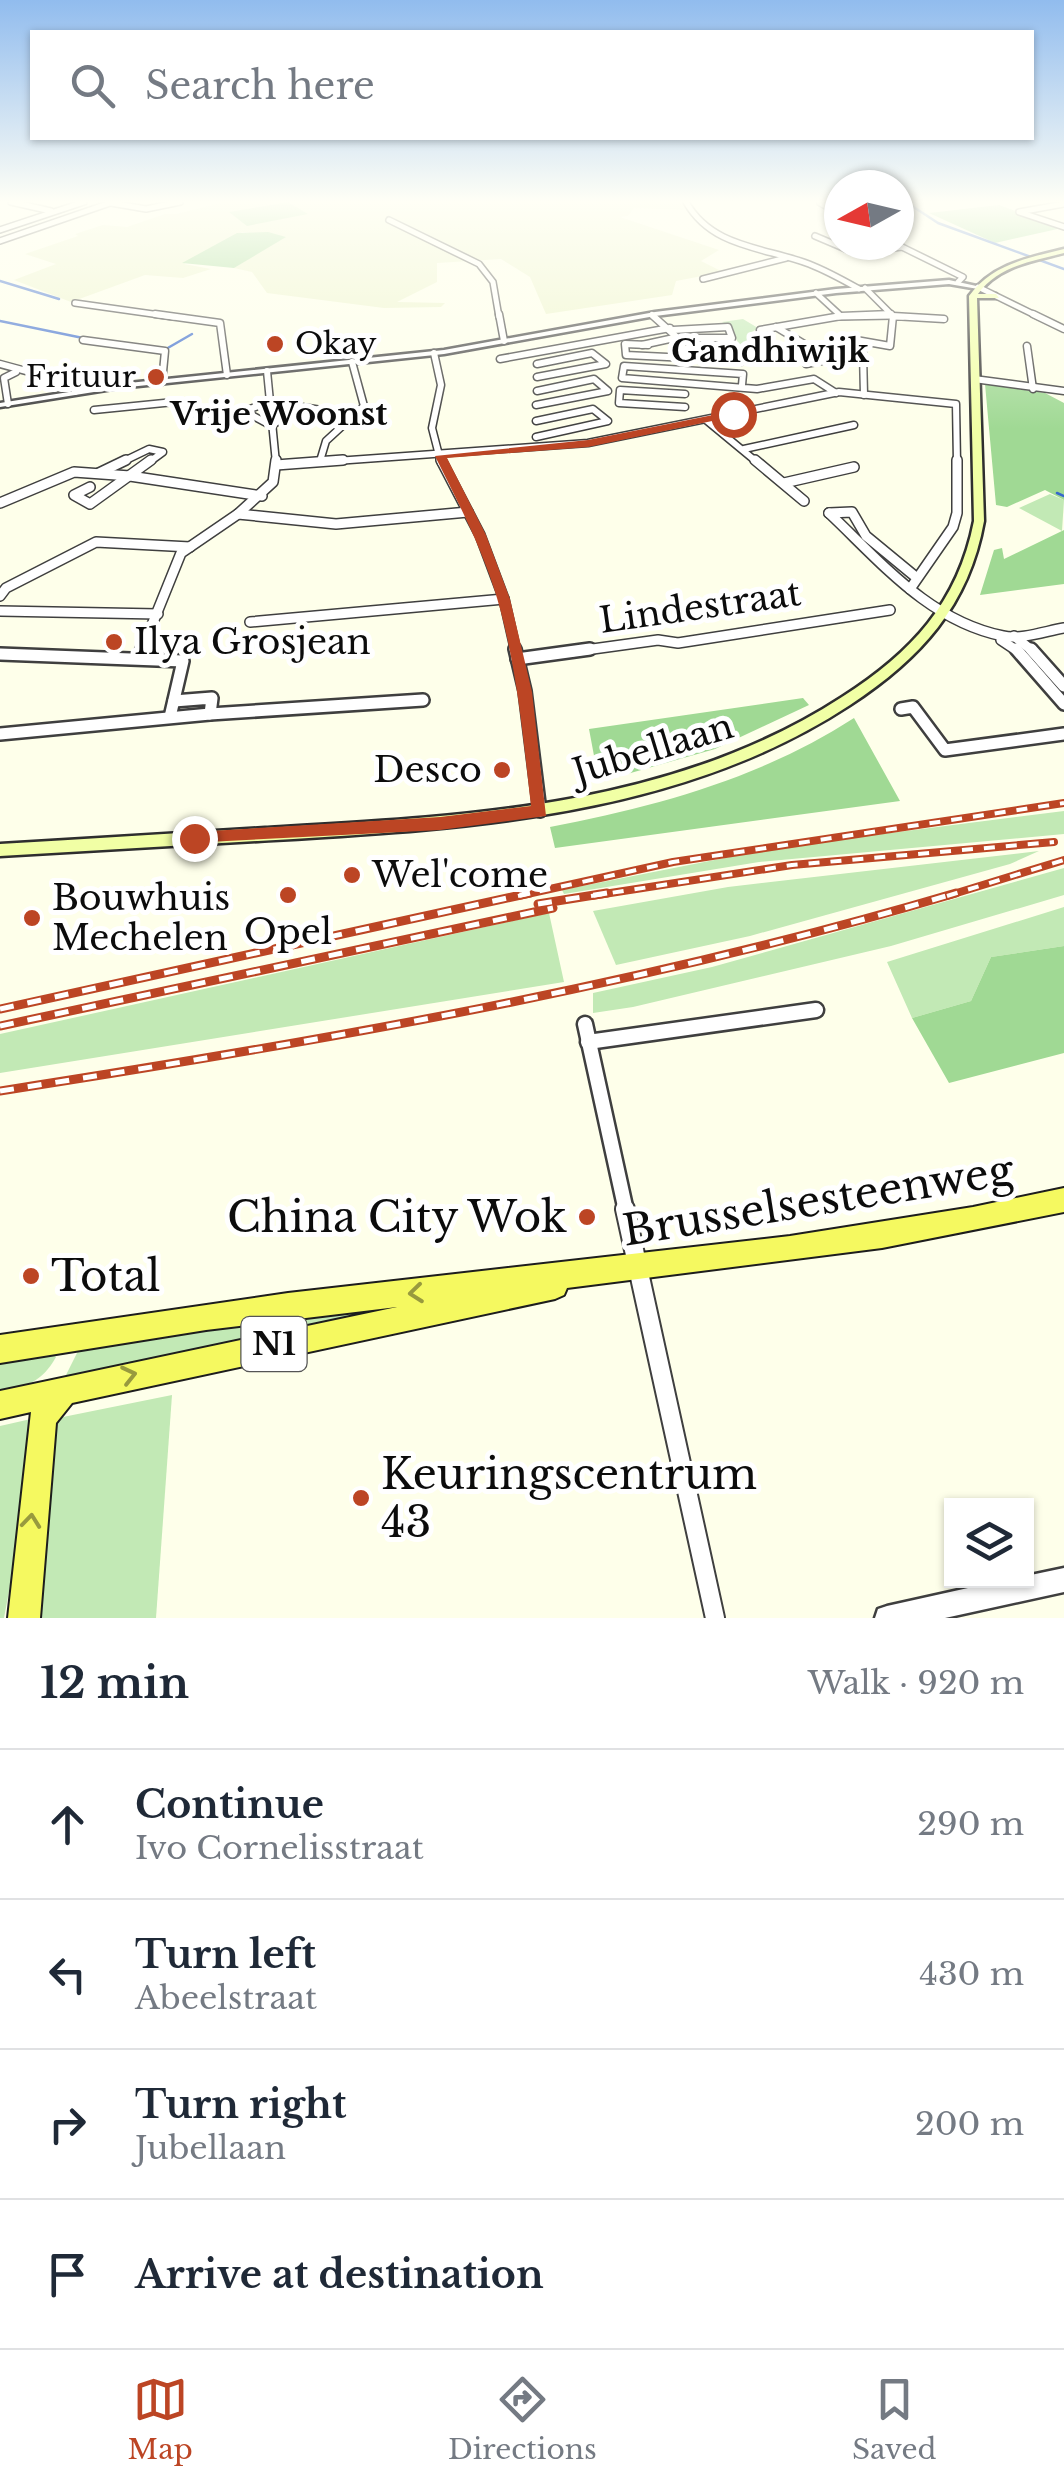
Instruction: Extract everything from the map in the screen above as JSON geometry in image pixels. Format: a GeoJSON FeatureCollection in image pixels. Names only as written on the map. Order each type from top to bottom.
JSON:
{"type":"FeatureCollection","features":[{"type":"Feature","properties":{"kind":"main road"},"geometry":{"type":"LineString","coordinates":[[978,287],[990,278]]}},
{"type":"Feature","properties":{"kind":"main road","name":"Jubellaan"},"geometry":{"type":"LineString","coordinates":[[0,850],[422,825],[540,811],[659,784],[794,732],[853,698],[892,668],[941,616],[968,568],[978,536],[973,296],[978,287]]}},
{"type":"Feature","properties":{"kind":"main road"},"geometry":{"type":"LineString","coordinates":[[973,296],[996,296]]}},
{"type":"Feature","properties":{"kind":"main road","name":"Brusselsesteenweg"},"geometry":{"type":"LineString","coordinates":[[0,1349],[64,1337],[368,1312],[549,1288],[584,1276],[844,1239],[1064,1200]]}},
{"type":"Feature","properties":{"kind":"main road","name":"Brusselsesteenweg"},"geometry":{"type":"LineString","coordinates":[[0,1405],[368,1312]]}},
{"type":"Feature","properties":{"kind":"main road"},"geometry":{"type":"LineString","coordinates":[[24,1618],[42,1418],[57,1396],[71,1388]]}},
{"type":"Feature","properties":{"kind":"street"},"geometry":{"type":"LineString","coordinates":[[490,278],[504,341]]}},
{"type":"Feature","properties":{"kind":"street"},"geometry":{"type":"LineString","coordinates":[[835,278],[862,288],[893,316]]}},
{"type":"Feature","properties":{"kind":"street"},"geometry":{"type":"LineString","coordinates":[[958,282],[962,278]]}},
{"type":"Feature","properties":{"kind":"street"},"geometry":{"type":"LineString","coordinates":[[16,372],[2,378],[4,405],[75,392],[434,353],[652,315],[816,293],[958,282],[978,287],[1064,329]]}},
{"type":"Feature","properties":{"kind":"street"},"geometry":{"type":"LineString","coordinates":[[816,293],[842,316]]}},
{"type":"Feature","properties":{"kind":"street"},"geometry":{"type":"LineString","coordinates":[[74,303],[220,323],[227,375]]}},
{"type":"Feature","properties":{"kind":"street"},"geometry":{"type":"LineString","coordinates":[[652,315],[672,329],[684,344],[688,358],[685,407]]}},
{"type":"Feature","properties":{"kind":"street"},"geometry":{"type":"LineString","coordinates":[[760,330],[842,316],[944,319]]}},
{"type":"Feature","properties":{"kind":"street"},"geometry":{"type":"LineString","coordinates":[[788,353],[856,340],[890,346],[893,316]]}},
{"type":"Feature","properties":{"kind":"street"},"geometry":{"type":"LineString","coordinates":[[776,327],[811,348]]}},
{"type":"Feature","properties":{"kind":"street"},"geometry":{"type":"LineString","coordinates":[[500,359],[672,329],[728,328],[732,338],[684,344]]}},
{"type":"Feature","properties":{"kind":"street"},"geometry":{"type":"LineString","coordinates":[[83,340],[162,351],[164,364],[153,404]]}},
{"type":"Feature","properties":{"kind":"street"},"geometry":{"type":"LineString","coordinates":[[626,344],[684,344],[737,349],[741,362],[626,355],[626,344]]}},
{"type":"Feature","properties":{"kind":"street"},"geometry":{"type":"LineString","coordinates":[[1027,346],[1033,389]]}},
{"type":"Feature","properties":{"kind":"street"},"geometry":{"type":"LineString","coordinates":[[536,448],[537,352]]}},
{"type":"Feature","properties":{"kind":"street"},"geometry":{"type":"LineString","coordinates":[[434,353],[441,385],[432,428],[440,456],[504,599],[525,692],[540,811]]}},
{"type":"Feature","properties":{"kind":"street"},"geometry":{"type":"LineString","coordinates":[[537,364],[592,353],[606,364],[537,377]]}},
{"type":"Feature","properties":{"kind":"street"},"geometry":{"type":"LineString","coordinates":[[806,364],[863,353],[864,394]]}},
{"type":"Feature","properties":{"kind":"street"},"geometry":{"type":"LineString","coordinates":[[320,461],[326,441],[364,406],[352,362]]}},
{"type":"Feature","properties":{"kind":"street"},"geometry":{"type":"LineString","coordinates":[[0,364],[16,372],[74,384],[75,392]]}},
{"type":"Feature","properties":{"kind":"street"},"geometry":{"type":"LineString","coordinates":[[742,386],[742,374],[687,370],[624,366],[622,378],[767,388],[814,379],[836,393]]}},
{"type":"Feature","properties":{"kind":"street"},"geometry":{"type":"LineString","coordinates":[[139,656],[181,553],[262,496],[273,482],[276,466],[267,370]]}},
{"type":"Feature","properties":{"kind":"street"},"geometry":{"type":"LineString","coordinates":[[536,391],[594,379],[608,391],[536,406]]}},
{"type":"Feature","properties":{"kind":"street"},"geometry":{"type":"LineString","coordinates":[[974,379],[1064,392]]}},
{"type":"Feature","properties":{"kind":"street"},"geometry":{"type":"LineString","coordinates":[[685,394],[620,390],[619,403],[685,407],[744,449],[804,501]]}},
{"type":"Feature","properties":{"kind":"street"},"geometry":{"type":"LineString","coordinates":[[276,466],[588,444],[836,393],[956,404],[957,513],[953,527],[910,589]]}},
{"type":"Feature","properties":{"kind":"street"},"geometry":{"type":"LineString","coordinates":[[94,410],[174,402],[212,423],[270,402],[354,416]]}},
{"type":"Feature","properties":{"kind":"street"},"geometry":{"type":"LineString","coordinates":[[272,426],[295,406]]}},
{"type":"Feature","properties":{"kind":"street"},"geometry":{"type":"LineString","coordinates":[[536,421],[593,409],[608,421],[536,437]]}},
{"type":"Feature","properties":{"kind":"street"},"geometry":{"type":"LineString","coordinates":[[244,411],[272,426]]}},
{"type":"Feature","properties":{"kind":"street"},"geometry":{"type":"LineString","coordinates":[[744,449],[854,425]]}},
{"type":"Feature","properties":{"kind":"street"},"geometry":{"type":"LineString","coordinates":[[90,487],[74,495],[90,504],[163,452],[149,449],[99,474]]}},
{"type":"Feature","properties":{"kind":"street"},"geometry":{"type":"LineString","coordinates":[[784,483],[854,467]]}},
{"type":"Feature","properties":{"kind":"street"},"geometry":{"type":"LineString","coordinates":[[0,503],[66,475],[99,474],[262,496]]}},
{"type":"Feature","properties":{"kind":"street"},"geometry":{"type":"LineString","coordinates":[[66,475],[105,494]]}},
{"type":"Feature","properties":{"kind":"street"},"geometry":{"type":"LineString","coordinates":[[238,514],[336,524],[468,512]]}},
{"type":"Feature","properties":{"kind":"street"},"geometry":{"type":"LineString","coordinates":[[918,578],[866,536],[852,512],[829,514],[941,616],[1025,642],[1064,686]]}},
{"type":"Feature","properties":{"kind":"street"},"geometry":{"type":"LineString","coordinates":[[0,596],[6,588],[96,542],[191,547]]}},
{"type":"Feature","properties":{"kind":"street"},"geometry":{"type":"LineString","coordinates":[[250,622],[504,599]]}},
{"type":"Feature","properties":{"kind":"street","name":"Lindestraat"},"geometry":{"type":"LineString","coordinates":[[518,660],[658,640],[678,642],[890,610]]}},
{"type":"Feature","properties":{"kind":"street"},"geometry":{"type":"LineString","coordinates":[[0,611],[158,614]]}},
{"type":"Feature","properties":{"kind":"street"},"geometry":{"type":"LineString","coordinates":[[1008,638],[1064,628]]}},
{"type":"Feature","properties":{"kind":"street"},"geometry":{"type":"LineString","coordinates":[[1008,638],[1064,704]]}},
{"type":"Feature","properties":{"kind":"street"},"geometry":{"type":"LineString","coordinates":[[0,654],[139,656],[183,661],[170,718]]}},
{"type":"Feature","properties":{"kind":"street"},"geometry":{"type":"LineString","coordinates":[[174,701],[212,698],[210,714]]}},
{"type":"Feature","properties":{"kind":"street"},"geometry":{"type":"LineString","coordinates":[[0,734],[210,714],[423,700]]}},
{"type":"Feature","properties":{"kind":"street"},"geometry":{"type":"LineString","coordinates":[[900,709],[913,707],[944,750],[1064,734]]}},
{"type":"Feature","properties":{"kind":"street"},"geometry":{"type":"LineString","coordinates":[[716,1618],[586,1033],[816,1010]]}},
{"type":"Feature","properties":{"kind":"street"},"geometry":{"type":"LineString","coordinates":[[887,1618],[1064,1580]]}},
{"type":"Feature","properties":{"kind":"green space"},"geometry":{"type":"Polygon","coordinates":[[[21,278],[138,278],[71,302],[14,280],[21,278]]]}},
{"type":"Feature","properties":{"kind":"green space"},"geometry":{"type":"Polygon","coordinates":[[[256,278],[437,278],[437,282],[397,302],[445,303],[441,307],[384,308],[267,293],[256,278]]]}},
{"type":"Feature","properties":{"kind":"green space"},"geometry":{"type":"Polygon","coordinates":[[[530,278],[694,278],[676,281],[672,295],[546,314],[530,278]]]}},
{"type":"Feature","properties":{"kind":"green space"},"geometry":{"type":"Polygon","coordinates":[[[743,319],[758,328],[752,332],[782,352],[744,355],[730,326],[722,322],[743,319]]]}},
{"type":"Feature","properties":{"kind":"green space"},"geometry":{"type":"Polygon","coordinates":[[[985,384],[1045,393],[1064,403],[1064,500],[1045,490],[1007,507],[996,505],[985,384]]]}},
{"type":"Feature","properties":{"kind":"green space"},"geometry":{"type":"Polygon","coordinates":[[[1050,494],[1064,500],[1062,531],[1019,508],[1050,494]]]}},
{"type":"Feature","properties":{"kind":"green space"},"geometry":{"type":"Polygon","coordinates":[[[1064,530],[1064,584],[980,595],[994,550],[1002,548],[1004,559],[1064,530]]]}},
{"type":"Feature","properties":{"kind":"green space"},"geometry":{"type":"Polygon","coordinates":[[[803,698],[809,705],[715,749],[599,782],[589,729],[803,698]]]}},
{"type":"Feature","properties":{"kind":"green space"},"geometry":{"type":"Polygon","coordinates":[[[854,718],[900,801],[555,848],[550,827],[630,810],[708,787],[782,757],[854,718]]]}},
{"type":"Feature","properties":{"kind":"green space"},"geometry":{"type":"Polygon","coordinates":[[[1064,811],[1064,834],[759,862],[564,894],[562,890],[780,847],[1064,811]]]}},
{"type":"Feature","properties":{"kind":"green space"},"geometry":{"type":"Polygon","coordinates":[[[1039,851],[1010,864],[750,936],[616,965],[593,911],[728,887],[1039,851]]]}},
{"type":"Feature","properties":{"kind":"green space"},"geometry":{"type":"Polygon","coordinates":[[[1064,868],[1064,895],[891,946],[593,1013],[593,993],[712,967],[1064,868]]]}},
{"type":"Feature","properties":{"kind":"green space"},"geometry":{"type":"Polygon","coordinates":[[[1064,907],[1064,946],[991,957],[971,1001],[912,1018],[887,962],[1064,907]]]}},
{"type":"Feature","properties":{"kind":"green space"},"geometry":{"type":"Polygon","coordinates":[[[549,913],[564,982],[0,1073],[0,1034],[549,913]]]}},
{"type":"Feature","properties":{"kind":"green space"},"geometry":{"type":"Polygon","coordinates":[[[1064,946],[1064,1053],[949,1083],[912,1018],[971,1001],[991,957],[1064,946]]]}},
{"type":"Feature","properties":{"kind":"green space"},"geometry":{"type":"Polygon","coordinates":[[[348,1311],[353,1317],[347,1323],[171,1354],[64,1379],[80,1347],[348,1311]]]}},
{"type":"Feature","properties":{"kind":"green space"},"geometry":{"type":"Polygon","coordinates":[[[49,1351],[56,1357],[39,1377],[0,1392],[0,1364],[49,1351]]]}},
{"type":"Feature","properties":{"kind":"green space"},"geometry":{"type":"Polygon","coordinates":[[[172,1395],[156,1618],[36,1618],[48,1435],[58,1418],[172,1395]]]}},
{"type":"Feature","properties":{"kind":"green space"},"geometry":{"type":"Polygon","coordinates":[[[31,1419],[20,1532],[4,1618],[0,1618],[0,1426],[31,1419]]]}},
{"type":"Feature","properties":{"kind":"waterway"},"geometry":{"type":"LineString","coordinates":[[0,281],[59,299]]}},
{"type":"Feature","properties":{"kind":"waterway"},"geometry":{"type":"LineString","coordinates":[[0,321],[83,338]]}},
{"type":"Feature","properties":{"kind":"waterway"},"geometry":{"type":"LineString","coordinates":[[166,349],[192,334]]}},
{"type":"Feature","properties":{"kind":"waterway"},"geometry":{"type":"LineString","coordinates":[[1057,493],[1064,496]]}},
{"type":"Feature","properties":{"kind":"railway"},"geometry":{"type":"LineString","coordinates":[[518,896],[673,862],[1064,803]]}},
{"type":"Feature","properties":{"kind":"railway"},"geometry":{"type":"LineString","coordinates":[[591,896],[792,865],[1054,842]]}},
{"type":"Feature","properties":{"kind":"railway"},"geometry":{"type":"LineString","coordinates":[[947,896],[1064,860]]}},
{"type":"Feature","properties":{"kind":"railway"},"geometry":{"type":"LineString","coordinates":[[0,1009],[530,893]]}},
{"type":"Feature","properties":{"kind":"railway"},"geometry":{"type":"LineString","coordinates":[[538,904],[607,893]]}},
{"type":"Feature","properties":{"kind":"railway"},"geometry":{"type":"LineString","coordinates":[[0,1091],[481,1008],[720,956],[956,893]]}},
{"type":"Feature","properties":{"kind":"railway"},"geometry":{"type":"LineString","coordinates":[[0,1026],[553,908]]}},
{"type":"Feature","properties":{"kind":"place","name":"Okay"},"geometry":{"type":"Point","coordinates":[275,344]}},
{"type":"Feature","properties":{"kind":"place","name":"Frituur"},"geometry":{"type":"Point","coordinates":[156,377]}},
{"type":"Feature","properties":{"kind":"place","name":"Ilya Grosjean"},"geometry":{"type":"Point","coordinates":[114,642]}},
{"type":"Feature","properties":{"kind":"place","name":"Desco"},"geometry":{"type":"Point","coordinates":[502,770]}},
{"type":"Feature","properties":{"kind":"place","name":"Wel'come"},"geometry":{"type":"Point","coordinates":[352,875]}},
{"type":"Feature","properties":{"kind":"place","name":"Opel"},"geometry":{"type":"Point","coordinates":[288,895]}},
{"type":"Feature","properties":{"kind":"place","name":"Bouwhuis Mechelen"},"geometry":{"type":"Point","coordinates":[32,918]}},
{"type":"Feature","properties":{"kind":"place","name":"China City Wok"},"geometry":{"type":"Point","coordinates":[587,1217]}},
{"type":"Feature","properties":{"kind":"place","name":"Total"},"geometry":{"type":"Point","coordinates":[31,1276]}},
{"type":"Feature","properties":{"kind":"place","name":"Keuringscentrum 43"},"geometry":{"type":"Point","coordinates":[361,1498]}},
{"type":"Feature","properties":{"kind":"district","name":"Gandhiwijk"},"geometry":{"type":"Point","coordinates":[770,351]}},
{"type":"Feature","properties":{"kind":"district","name":"Vrije Woonst"},"geometry":{"type":"Point","coordinates":[279,414]}},
{"type":"Feature","properties":{"kind":"route"},"geometry":{"type":"LineString","coordinates":[[194,838],[440,823],[540,811],[525,692],[504,599],[480,535],[440,456],[588,444],[733,414]]}}]}
